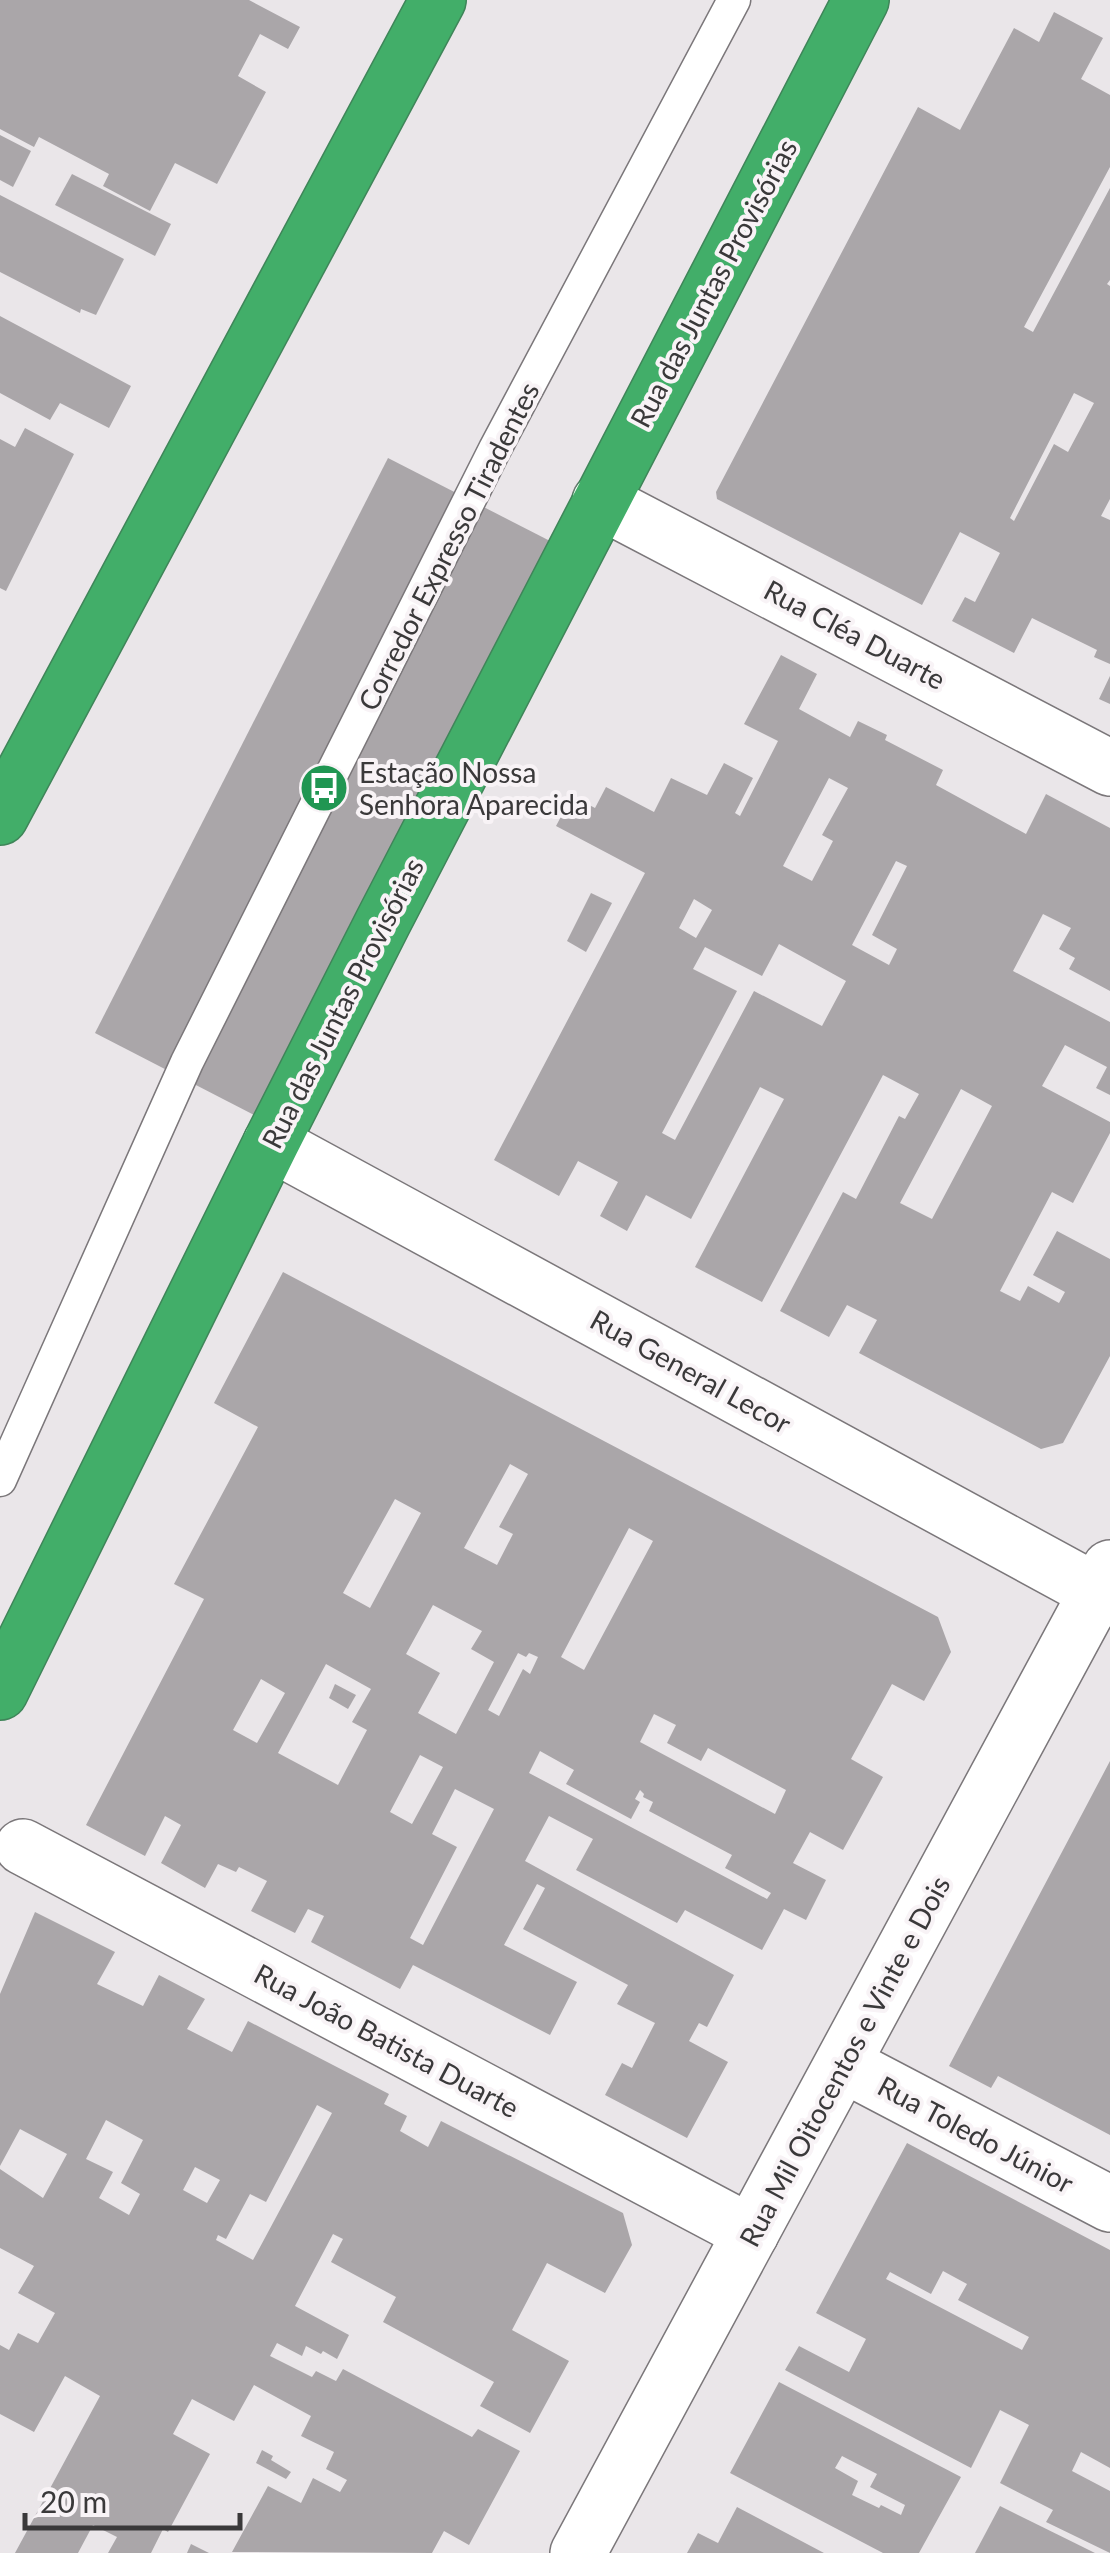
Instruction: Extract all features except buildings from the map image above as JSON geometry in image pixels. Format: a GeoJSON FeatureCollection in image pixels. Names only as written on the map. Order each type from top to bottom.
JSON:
{"type":"FeatureCollection","features":[{"type":"Feature","properties":{"kind":"highway"},"geometry":{"type":"LineString","coordinates":[[0,817],[438,0]]}},
{"type":"Feature","properties":{"kind":"highway","name":"Rua das Juntas Provisórias"},"geometry":{"type":"LineString","coordinates":[[0,1692],[271,1143],[861,0]]}},
{"type":"Feature","properties":{"kind":"street","name":"Rua Cléa Duarte"},"geometry":{"type":"LineString","coordinates":[[600,501],[1110,768]]}},
{"type":"Feature","properties":{"kind":"street","name":"Rua General Lecor"},"geometry":{"type":"LineString","coordinates":[[271,1143],[1106,1586]]}},
{"type":"Feature","properties":{"kind":"street","name":"Rua Mil Oitocentos e Vinte e Dois"},"geometry":{"type":"LineString","coordinates":[[578,2553],[1106,1586]]}},
{"type":"Feature","properties":{"kind":"street","name":"Rua João Batista Duarte"},"geometry":{"type":"LineString","coordinates":[[23,1847],[751,2232]]}},
{"type":"Feature","properties":{"kind":"street","name":"Rua Toledo Júnior"},"geometry":{"type":"LineString","coordinates":[[842,2064],[1110,2204]]}},
{"type":"Feature","properties":{"kind":"lane","name":"Corredor Expresso Tiradentes"},"geometry":{"type":"LineString","coordinates":[[0,1480],[186,1062],[495,449],[734,0]]}},
{"type":"Feature","properties":{"kind":"place","name":"Estação Nossa Senhora Aparecida"},"geometry":{"type":"Point","coordinates":[324,788]}}]}
